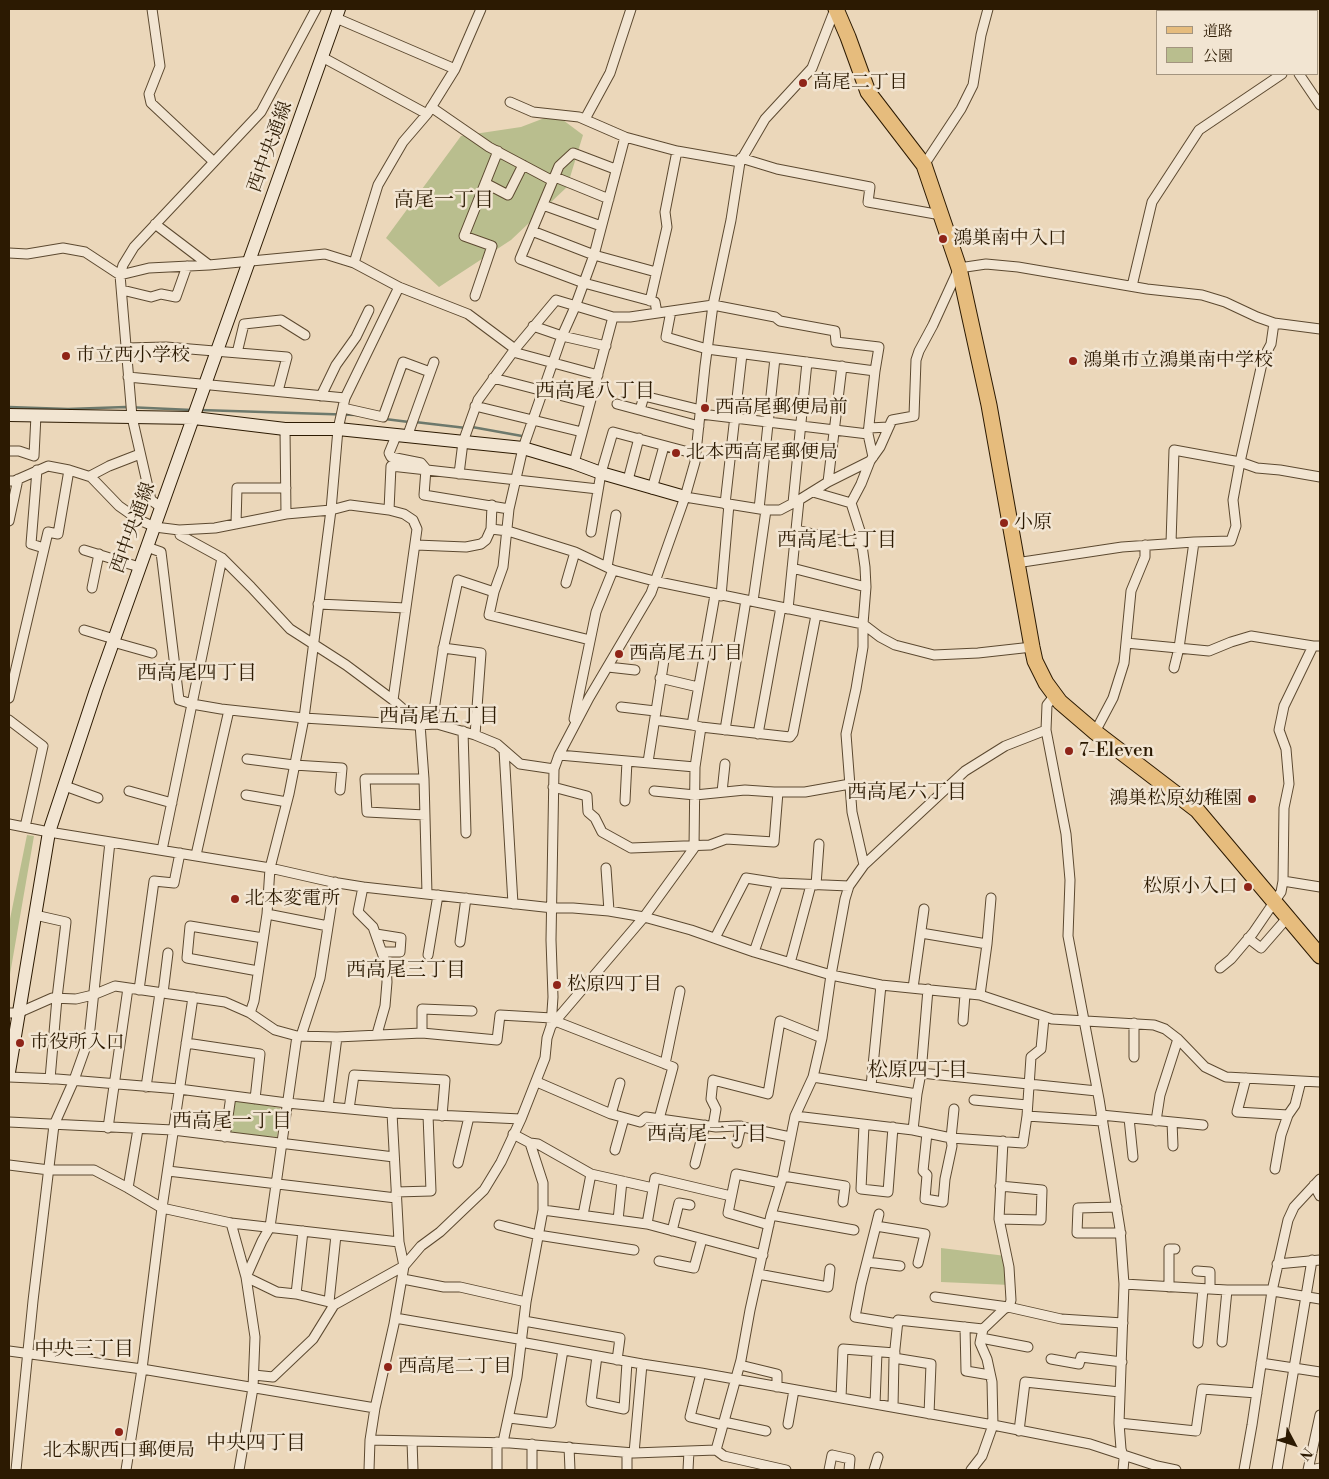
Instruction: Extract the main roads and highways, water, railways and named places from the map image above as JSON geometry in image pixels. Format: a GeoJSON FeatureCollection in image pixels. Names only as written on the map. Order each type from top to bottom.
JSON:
{"type":"FeatureCollection","features":[{"type":"Feature","properties":{"kind":"main road"},"geometry":{"type":"LineString","coordinates":[[835,9],[848,37],[868,92],[924,165],[959,268],[989,405],[1032,647],[1035,661],[1046,683],[1060,702],[1095,732],[1197,810],[1320,956]]}},
{"type":"Feature","properties":{"kind":"waterway"},"geometry":{"type":"LineString","coordinates":[[9,407],[68,409],[126,407],[192,410]]}},
{"type":"Feature","properties":{"kind":"waterway"},"geometry":{"type":"LineString","coordinates":[[200,410],[357,415]]}},
{"type":"Feature","properties":{"kind":"waterway"},"geometry":{"type":"LineString","coordinates":[[385,419],[409,422]]}},
{"type":"Feature","properties":{"kind":"waterway"},"geometry":{"type":"LineString","coordinates":[[415,422],[466,428]]}},
{"type":"Feature","properties":{"kind":"waterway"},"geometry":{"type":"LineString","coordinates":[[472,427],[522,436]]}},
{"type":"Feature","properties":{"kind":"place","name":"高尾二丁目"},"geometry":{"type":"Point","coordinates":[803,83]}},
{"type":"Feature","properties":{"kind":"place","name":"鴻巣南中入口"},"geometry":{"type":"Point","coordinates":[943,239]}},
{"type":"Feature","properties":{"kind":"place","name":"市立西小学校"},"geometry":{"type":"Point","coordinates":[66,356]}},
{"type":"Feature","properties":{"kind":"place","name":"鴻巣市立鴻巣南中学校"},"geometry":{"type":"Point","coordinates":[1073,361]}},
{"type":"Feature","properties":{"kind":"place","name":"西高尾郵便局前"},"geometry":{"type":"Point","coordinates":[705,408]}},
{"type":"Feature","properties":{"kind":"place","name":"北本西高尾郵便局"},"geometry":{"type":"Point","coordinates":[676,453]}},
{"type":"Feature","properties":{"kind":"place","name":"小原"},"geometry":{"type":"Point","coordinates":[1004,523]}},
{"type":"Feature","properties":{"kind":"place","name":"西高尾五丁目"},"geometry":{"type":"Point","coordinates":[619,654]}},
{"type":"Feature","properties":{"kind":"place","name":"7-Eleven"},"geometry":{"type":"Point","coordinates":[1069,751]}},
{"type":"Feature","properties":{"kind":"place","name":"鴻巣松原幼稚園"},"geometry":{"type":"Point","coordinates":[1252,799]}},
{"type":"Feature","properties":{"kind":"place","name":"松原小入口"},"geometry":{"type":"Point","coordinates":[1248,887]}},
{"type":"Feature","properties":{"kind":"place","name":"北本変電所"},"geometry":{"type":"Point","coordinates":[235,899]}},
{"type":"Feature","properties":{"kind":"place","name":"松原四丁目"},"geometry":{"type":"Point","coordinates":[557,985]}},
{"type":"Feature","properties":{"kind":"place","name":"市役所入口"},"geometry":{"type":"Point","coordinates":[20,1043]}},
{"type":"Feature","properties":{"kind":"place","name":"西高尾二丁目"},"geometry":{"type":"Point","coordinates":[388,1367]}},
{"type":"Feature","properties":{"kind":"place","name":"北本駅西口郵便局"},"geometry":{"type":"Point","coordinates":[119,1432]}},
{"type":"Feature","properties":{"kind":"district","name":"高尾一丁目"},"geometry":{"type":"Point","coordinates":[444,201]}},
{"type":"Feature","properties":{"kind":"district","name":"西高尾八丁目"},"geometry":{"type":"Point","coordinates":[595,392]}},
{"type":"Feature","properties":{"kind":"district","name":"西高尾七丁目"},"geometry":{"type":"Point","coordinates":[837,541]}},
{"type":"Feature","properties":{"kind":"district","name":"西高尾四丁目"},"geometry":{"type":"Point","coordinates":[197,674]}},
{"type":"Feature","properties":{"kind":"district","name":"西高尾五丁目"},"geometry":{"type":"Point","coordinates":[439,717]}},
{"type":"Feature","properties":{"kind":"district","name":"西高尾六丁目"},"geometry":{"type":"Point","coordinates":[907,793]}},
{"type":"Feature","properties":{"kind":"district","name":"西高尾三丁目"},"geometry":{"type":"Point","coordinates":[406,971]}},
{"type":"Feature","properties":{"kind":"district","name":"松原四丁目"},"geometry":{"type":"Point","coordinates":[918,1071]}},
{"type":"Feature","properties":{"kind":"district","name":"西高尾一丁目"},"geometry":{"type":"Point","coordinates":[232,1122]}},
{"type":"Feature","properties":{"kind":"district","name":"西高尾二丁目"},"geometry":{"type":"Point","coordinates":[707,1135]}},
{"type":"Feature","properties":{"kind":"district","name":"中央三丁目"},"geometry":{"type":"Point","coordinates":[84,1350]}},
{"type":"Feature","properties":{"kind":"district","name":"中央四丁目"},"geometry":{"type":"Point","coordinates":[256,1444]}}]}
